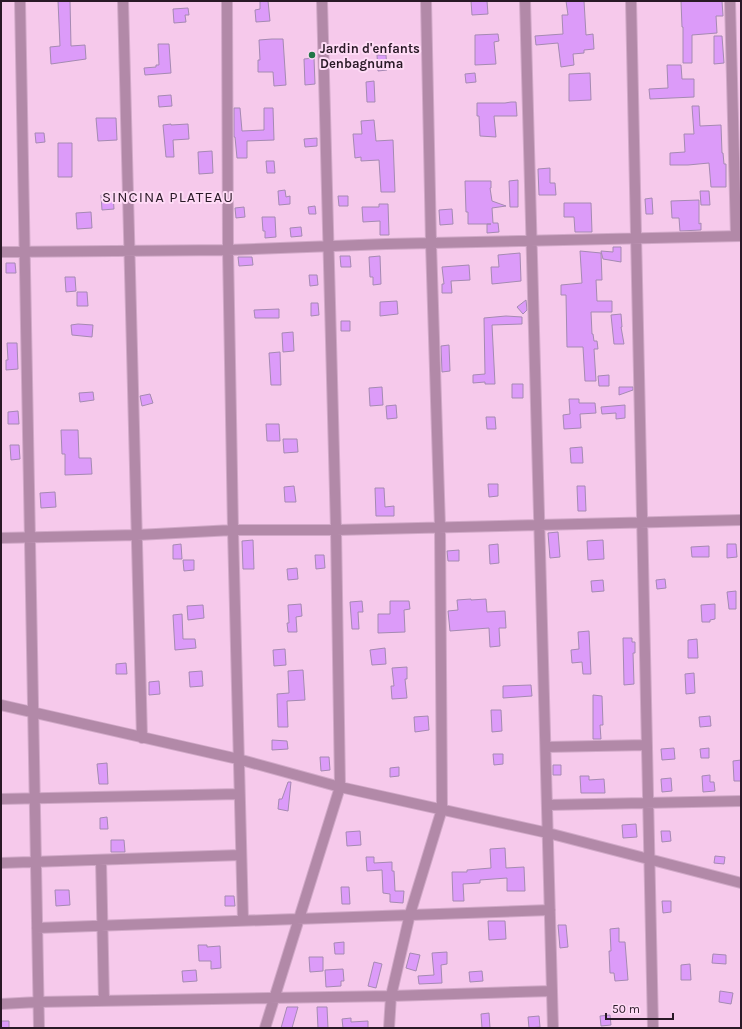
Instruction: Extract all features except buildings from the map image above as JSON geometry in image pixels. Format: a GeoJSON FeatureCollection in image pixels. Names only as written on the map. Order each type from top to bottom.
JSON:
{"type":"FeatureCollection","features":[{"type":"Feature","properties":{"kind":"street"},"geometry":{"type":"LineString","coordinates":[[20,1],[39,1028]]}},
{"type":"Feature","properties":{"kind":"street"},"geometry":{"type":"LineString","coordinates":[[123,1],[142,738]]}},
{"type":"Feature","properties":{"kind":"street"},"geometry":{"type":"LineString","coordinates":[[226,1],[228,250],[233,530],[243,920]]}},
{"type":"Feature","properties":{"kind":"street"},"geometry":{"type":"LineString","coordinates":[[265,1028],[340,787],[336,530],[322,1]]}},
{"type":"Feature","properties":{"kind":"street"},"geometry":{"type":"LineString","coordinates":[[389,1028],[391,996],[410,914],[442,809],[440,528],[431,243],[426,1]]}},
{"type":"Feature","properties":{"kind":"street"},"geometry":{"type":"LineString","coordinates":[[525,1],[553,1028]]}},
{"type":"Feature","properties":{"kind":"street"},"geometry":{"type":"LineString","coordinates":[[632,1],[653,1028]]}},
{"type":"Feature","properties":{"kind":"street"},"geometry":{"type":"LineString","coordinates":[[1,252],[228,250],[431,243],[738,236],[737,142],[730,1]]}},
{"type":"Feature","properties":{"kind":"street"},"geometry":{"type":"LineString","coordinates":[[1,538],[137,535],[233,530],[440,528],[741,520]]}},
{"type":"Feature","properties":{"kind":"street"},"geometry":{"type":"LineString","coordinates":[[1,705],[238,759],[340,787],[548,834],[741,883]]}},
{"type":"Feature","properties":{"kind":"street"},"geometry":{"type":"LineString","coordinates":[[546,747],[647,745]]}},
{"type":"Feature","properties":{"kind":"street"},"geometry":{"type":"LineString","coordinates":[[1,799],[240,794]]}},
{"type":"Feature","properties":{"kind":"street"},"geometry":{"type":"LineString","coordinates":[[547,805],[741,801]]}},
{"type":"Feature","properties":{"kind":"street"},"geometry":{"type":"LineString","coordinates":[[1,863],[241,855]]}},
{"type":"Feature","properties":{"kind":"street"},"geometry":{"type":"LineString","coordinates":[[101,860],[104,1001]]}},
{"type":"Feature","properties":{"kind":"street"},"geometry":{"type":"LineString","coordinates":[[37,928],[550,910]]}},
{"type":"Feature","properties":{"kind":"street"},"geometry":{"type":"LineString","coordinates":[[1,1004],[38,1002],[274,999],[552,991]]}},
{"type":"Feature","properties":{"kind":"place","name":"Jardin d'enfants Denbagnuma"},"geometry":{"type":"Point","coordinates":[312,55]}},
{"type":"Feature","properties":{"kind":"district","name":"SINCINA PLATEAU"},"geometry":{"type":"Point","coordinates":[168,197]}}]}
